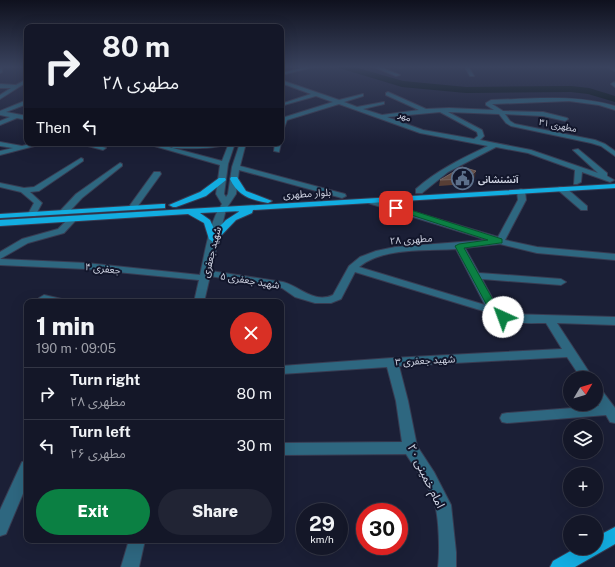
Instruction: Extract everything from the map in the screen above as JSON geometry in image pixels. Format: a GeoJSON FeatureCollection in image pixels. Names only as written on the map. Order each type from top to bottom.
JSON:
{"type":"FeatureCollection","features":[{"type":"Feature","properties":{"kind":"main road"},"geometry":{"type":"LineString","coordinates":[[234,179],[237,187],[242,192],[267,204]]}},
{"type":"Feature","properties":{"kind":"main road"},"geometry":{"type":"LineString","coordinates":[[170,208],[203,194],[222,180]]}},
{"type":"Feature","properties":{"kind":"main road","name":"بلوار مطهری"},"geometry":{"type":"LineString","coordinates":[[0,216],[132,208],[371,201],[577,182],[613,182]]}},
{"type":"Feature","properties":{"kind":"main road","name":"بلوار مطهری"},"geometry":{"type":"LineString","coordinates":[[267,204],[342,196],[420,191],[520,191],[562,189],[613,182]]}},
{"type":"Feature","properties":{"kind":"main road"},"geometry":{"type":"LineString","coordinates":[[214,239],[229,220],[267,204]]}},
{"type":"Feature","properties":{"kind":"main road","name":"بلوار مطهری"},"geometry":{"type":"LineString","coordinates":[[0,223],[73,219],[170,208],[180,211],[224,206]]}},
{"type":"Feature","properties":{"kind":"main road"},"geometry":{"type":"LineString","coordinates":[[180,211],[199,215],[209,222],[214,239]]}},
{"type":"Feature","properties":{"kind":"main road"},"geometry":{"type":"LineString","coordinates":[[603,542],[615,535]]}},
{"type":"Feature","properties":{"kind":"main road"},"geometry":{"type":"LineString","coordinates":[[558,567],[579,555]]}},
{"type":"Feature","properties":{"kind":"street","name":"مهر"},"geometry":{"type":"LineString","coordinates":[[312,92],[382,116],[422,132],[529,151],[579,168],[613,182]]}},
{"type":"Feature","properties":{"kind":"street"},"geometry":{"type":"LineString","coordinates":[[286,104],[316,94]]}},
{"type":"Feature","properties":{"kind":"street"},"geometry":{"type":"LineString","coordinates":[[388,94],[426,111]]}},
{"type":"Feature","properties":{"kind":"street"},"geometry":{"type":"LineString","coordinates":[[284,119],[361,95]]}},
{"type":"Feature","properties":{"kind":"street","name":"مطهری ۳۱"},"geometry":{"type":"LineString","coordinates":[[615,108],[590,101],[571,100],[489,103],[489,105],[501,112],[508,122],[513,125],[593,141],[615,154]]}},
{"type":"Feature","properties":{"kind":"street"},"geometry":{"type":"LineString","coordinates":[[0,113],[24,103]]}},
{"type":"Feature","properties":{"kind":"street"},"geometry":{"type":"LineString","coordinates":[[358,108],[382,103]]}},
{"type":"Feature","properties":{"kind":"street"},"geometry":{"type":"LineString","coordinates":[[440,110],[480,131],[481,136],[475,142]]}},
{"type":"Feature","properties":{"kind":"street"},"geometry":{"type":"LineString","coordinates":[[382,116],[440,110],[543,114],[565,119]]}},
{"type":"Feature","properties":{"kind":"street"},"geometry":{"type":"LineString","coordinates":[[0,113],[24,117]]}},
{"type":"Feature","properties":{"kind":"street"},"geometry":{"type":"LineString","coordinates":[[0,123],[17,116]]}},
{"type":"Feature","properties":{"kind":"street"},"geometry":{"type":"LineString","coordinates":[[0,144],[26,148]]}},
{"type":"Feature","properties":{"kind":"street"},"geometry":{"type":"LineString","coordinates":[[420,191],[426,184],[448,169],[495,145]]}},
{"type":"Feature","properties":{"kind":"street"},"geometry":{"type":"LineString","coordinates":[[0,154],[33,146]]}},
{"type":"Feature","properties":{"kind":"street"},"geometry":{"type":"LineString","coordinates":[[94,146],[103,148]]}},
{"type":"Feature","properties":{"kind":"street"},"geometry":{"type":"LineString","coordinates":[[158,146],[224,164]]}},
{"type":"Feature","properties":{"kind":"street"},"geometry":{"type":"LineString","coordinates":[[161,147],[186,146]]}},
{"type":"Feature","properties":{"kind":"street"},"geometry":{"type":"LineString","coordinates":[[224,206],[220,194],[224,164],[231,146]]}},
{"type":"Feature","properties":{"kind":"street","name":"شهید جعفری"},"geometry":{"type":"LineString","coordinates":[[200,299],[214,239],[224,206],[232,194],[236,167],[242,146]]}},
{"type":"Feature","properties":{"kind":"street"},"geometry":{"type":"LineString","coordinates":[[277,151],[278,146]]}},
{"type":"Feature","properties":{"kind":"street"},"geometry":{"type":"LineString","coordinates":[[576,150],[613,182]]}},
{"type":"Feature","properties":{"kind":"street"},"geometry":{"type":"LineString","coordinates":[[0,185],[24,190],[41,187],[81,160]]}},
{"type":"Feature","properties":{"kind":"street"},"geometry":{"type":"LineString","coordinates":[[64,212],[79,196],[120,165]]}},
{"type":"Feature","properties":{"kind":"street"},"geometry":{"type":"LineString","coordinates":[[236,167],[342,196]]}},
{"type":"Feature","properties":{"kind":"street"},"geometry":{"type":"LineString","coordinates":[[577,182],[579,168]]}},
{"type":"Feature","properties":{"kind":"street"},"geometry":{"type":"LineString","coordinates":[[132,208],[157,174]]}},
{"type":"Feature","properties":{"kind":"street"},"geometry":{"type":"LineString","coordinates":[[562,189],[584,208]]}},
{"type":"Feature","properties":{"kind":"street"},"geometry":{"type":"LineString","coordinates":[[24,190],[38,203],[32,214]]}},
{"type":"Feature","properties":{"kind":"street"},"geometry":{"type":"LineString","coordinates":[[500,241],[522,200],[520,191]]}},
{"type":"Feature","properties":{"kind":"street"},"geometry":{"type":"LineString","coordinates":[[371,201],[500,241],[537,250],[615,258]]}},
{"type":"Feature","properties":{"kind":"street"},"geometry":{"type":"LineString","coordinates":[[0,256],[25,241],[61,231],[73,219]]}},
{"type":"Feature","properties":{"kind":"street","name":"مطهری ۲۸"},"geometry":{"type":"LineString","coordinates":[[337,297],[352,268],[364,259],[379,253],[395,250],[459,246],[500,241]]}},
{"type":"Feature","properties":{"kind":"street"},"geometry":{"type":"LineString","coordinates":[[459,246],[494,311]]}},
{"type":"Feature","properties":{"kind":"street","name":"جعفری ۴"},"geometry":{"type":"LineString","coordinates":[[0,262],[86,266],[206,276]]}},
{"type":"Feature","properties":{"kind":"street"},"geometry":{"type":"LineString","coordinates":[[352,268],[494,311],[503,317],[511,319],[615,321]]}},
{"type":"Feature","properties":{"kind":"street","name":"شهید جعفری ۵"},"geometry":{"type":"LineString","coordinates":[[206,276],[289,287],[304,297],[327,300],[335,299],[337,297]]}},
{"type":"Feature","properties":{"kind":"street"},"geometry":{"type":"LineString","coordinates":[[476,276],[561,282]]}},
{"type":"Feature","properties":{"kind":"street"},"geometry":{"type":"LineString","coordinates":[[44,298],[48,299]]}},
{"type":"Feature","properties":{"kind":"street"},"geometry":{"type":"LineString","coordinates":[[549,320],[582,371]]}},
{"type":"Feature","properties":{"kind":"street","name":"شهید جعفری ۳"},"geometry":{"type":"LineString","coordinates":[[284,370],[392,362],[570,353]]}},
{"type":"Feature","properties":{"kind":"street","name":"امام خمینی ۲۰"},"geometry":{"type":"LineString","coordinates":[[392,362],[402,400],[410,448],[429,477],[443,505],[448,552],[447,567]]}},
{"type":"Feature","properties":{"kind":"street"},"geometry":{"type":"LineString","coordinates":[[603,401],[612,414]]}},
{"type":"Feature","properties":{"kind":"street"},"geometry":{"type":"LineString","coordinates":[[507,418],[612,414]]}},
{"type":"Feature","properties":{"kind":"street"},"geometry":{"type":"LineString","coordinates":[[284,449],[410,448]]}},
{"type":"Feature","properties":{"kind":"street"},"geometry":{"type":"LineString","coordinates":[[0,528],[24,474]]}},
{"type":"Feature","properties":{"kind":"street"},"geometry":{"type":"LineString","coordinates":[[130,567],[136,543]]}},
{"type":"Feature","properties":{"kind":"building"},"geometry":{"type":"Polygon","coordinates":[[[462,167],[476,171],[467,179],[440,180],[462,167]]]}},
{"type":"Feature","properties":{"kind":"waterway"},"geometry":{"type":"LineString","coordinates":[[594,92],[615,99]]}},
{"type":"Feature","properties":{"kind":"place","name":"آتشنشانی"},"geometry":{"type":"Point","coordinates":[462,179]}},
{"type":"Feature","properties":{"kind":"route"},"geometry":{"type":"LineString","coordinates":[[396,208],[500,241],[459,246],[494,311],[503,317]]}}]}
